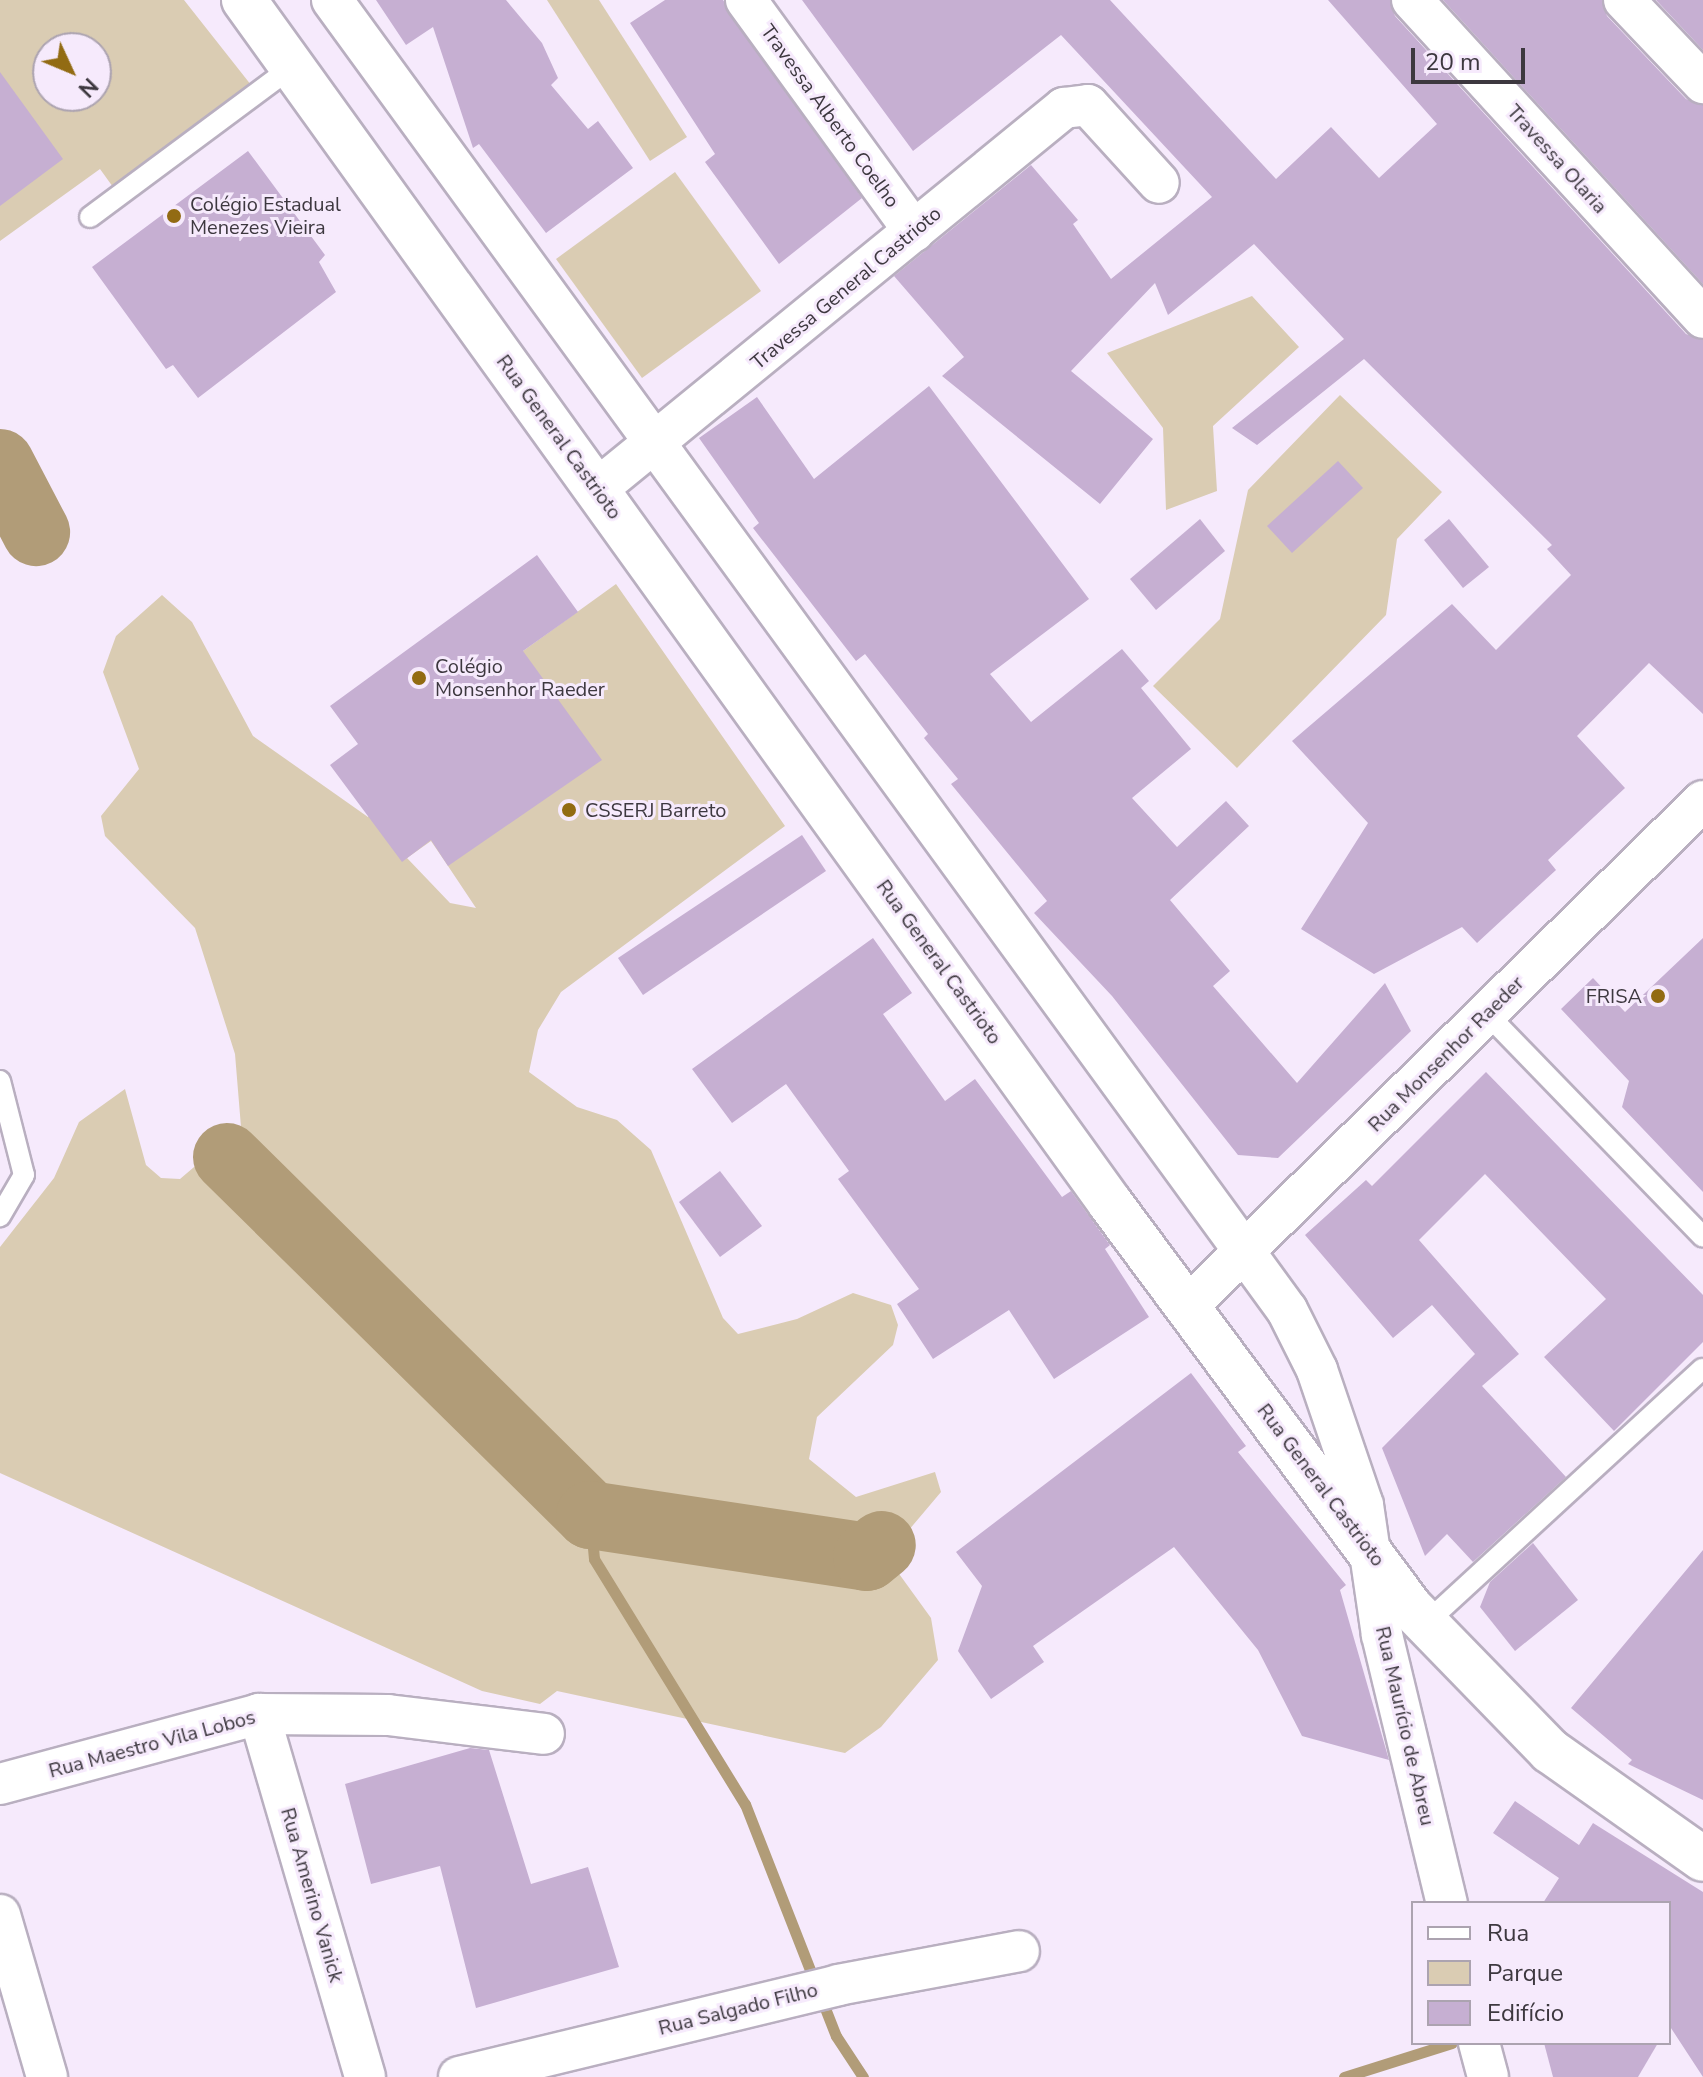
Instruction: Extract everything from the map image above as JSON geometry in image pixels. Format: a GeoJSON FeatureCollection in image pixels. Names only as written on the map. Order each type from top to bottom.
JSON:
{"type":"FeatureCollection","features":[{"type":"Feature","properties":{"kind":"main road","name":"Rua General Castrioto"},"geometry":{"type":"LineString","coordinates":[[244,0],[1188,1306],[1427,1622],[1550,1751],[1687,1849]]}},
{"type":"Feature","properties":{"kind":"street","name":"Rua Maurício de Abreu"},"geometry":{"type":"LineString","coordinates":[[332,0],[1249,1247],[1317,1370],[1363,1505],[1382,1635],[1447,1901]]}},
{"type":"Feature","properties":{"kind":"street","name":"Travessa Alberto Coelho"},"geometry":{"type":"LineString","coordinates":[[746,0],[914,231]]}},
{"type":"Feature","properties":{"kind":"street","name":"Travessa Olaria"},"geometry":{"type":"LineString","coordinates":[[1412,0],[1703,318]]}},
{"type":"Feature","properties":{"kind":"street"},"geometry":{"type":"LineString","coordinates":[[1624,0],[1703,83]]}},
{"type":"Feature","properties":{"kind":"street","name":"Travessa General Castrioto"},"geometry":{"type":"LineString","coordinates":[[597,489],[659,444],[1064,108],[1088,105],[1159,183]]}},
{"type":"Feature","properties":{"kind":"street","name":"Rua Monsenhor Raeder"},"geometry":{"type":"LineString","coordinates":[[1188,1306],[1703,801]]}},
{"type":"Feature","properties":{"kind":"street","name":"Rua Maestro Vila Lobos"},"geometry":{"type":"LineString","coordinates":[[0,1784],[259,1714],[388,1715],[544,1734]]}},
{"type":"Feature","properties":{"kind":"street","name":"Rua Amerino Vanick"},"geometry":{"type":"LineString","coordinates":[[259,1714],[365,2077]]}},
{"type":"Feature","properties":{"kind":"street"},"geometry":{"type":"LineString","coordinates":[[0,1915],[47,2077]]}},
{"type":"Feature","properties":{"kind":"street","name":"Rua Salgado Filho"},"geometry":{"type":"LineString","coordinates":[[459,2077],[838,1985],[1019,1951]]}},
{"type":"Feature","properties":{"kind":"lane"},"geometry":{"type":"LineString","coordinates":[[90,217],[292,67]]}},
{"type":"Feature","properties":{"kind":"lane"},"geometry":{"type":"LineString","coordinates":[[1487,1014],[1703,1237]]}},
{"type":"Feature","properties":{"kind":"lane"},"geometry":{"type":"LineString","coordinates":[[0,1081],[24,1175],[0,1216]]}},
{"type":"Feature","properties":{"kind":"lane"},"geometry":{"type":"LineString","coordinates":[[1427,1622],[1702,1369]]}},
{"type":"Feature","properties":{"kind":"green space"},"geometry":{"type":"Polygon","coordinates":[[[0,0],[184,0],[255,90],[118,194],[100,169],[0,241],[0,0]]]}},
{"type":"Feature","properties":{"kind":"green space"},"geometry":{"type":"Polygon","coordinates":[[[547,0],[599,0],[687,137],[650,161],[547,0]]]}},
{"type":"Feature","properties":{"kind":"green space"},"geometry":{"type":"Polygon","coordinates":[[[675,172],[761,291],[642,378],[556,259],[675,172]]]}},
{"type":"Feature","properties":{"kind":"green space"},"geometry":{"type":"Polygon","coordinates":[[[1252,296],[1299,347],[1213,426],[1217,491],[1166,510],[1163,428],[1107,353],[1252,296]]]}},
{"type":"Feature","properties":{"kind":"green space"},"geometry":{"type":"Polygon","coordinates":[[[1340,395],[1442,492],[1397,539],[1386,615],[1237,768],[1153,686],[1220,619],[1248,490],[1340,395]]]}},
{"type":"Feature","properties":{"kind":"green space"},"geometry":{"type":"Polygon","coordinates":[[[616,584],[785,826],[561,992],[538,1030],[529,1072],[577,1107],[617,1120],[651,1150],[723,1318],[738,1334],[797,1319],[853,1293],[891,1305],[898,1325],[893,1345],[817,1417],[809,1459],[856,1497],[935,1472],[941,1492],[892,1550],[897,1571],[931,1618],[938,1660],[881,1727],[845,1753],[557,1691],[540,1704],[482,1691],[0,1473],[0,1247],[54,1178],[79,1122],[125,1089],[146,1165],[161,1178],[180,1179],[241,1127],[235,1054],[195,928],[105,836],[101,816],[139,769],[103,672],[116,636],[162,595],[192,622],[253,736],[368,817],[523,651],[616,584]],[[431,841],[407,858],[450,903],[476,908],[431,841]]]}},
{"type":"Feature","properties":{"kind":"building"},"geometry":{"type":"Polygon","coordinates":[[[376,0],[506,0],[542,43],[558,78],[551,85],[588,129],[598,121],[633,168],[546,233],[479,144],[473,148],[433,27],[406,45],[376,0]]]}},
{"type":"Feature","properties":{"kind":"building"},"geometry":{"type":"Polygon","coordinates":[[[665,0],[723,0],[862,198],[779,264],[705,162],[715,154],[630,23],[665,0]]]}},
{"type":"Feature","properties":{"kind":"building"},"geometry":{"type":"Polygon","coordinates":[[[802,0],[1110,0],[1276,179],[1331,127],[1379,178],[1437,124],[1328,0],[1390,0],[1395,16],[1686,334],[1703,340],[1703,714],[1649,663],[1577,736],[1625,788],[1548,860],[1556,870],[1477,943],[1462,927],[1374,974],[1301,929],[1368,823],[1292,741],[1452,604],[1496,650],[1571,575],[1547,549],[1552,545],[1364,359],[1257,445],[1232,428],[1344,339],[1254,244],[1168,315],[1155,283],[1071,371],[1153,439],[1100,504],[942,376],[964,357],[894,276],[1031,165],[1078,220],[1073,224],[1111,279],[1212,197],[1061,35],[913,151],[802,0]]]}},
{"type":"Feature","properties":{"kind":"building"},"geometry":{"type":"Polygon","coordinates":[[[1443,0],[1602,0],[1607,16],[1686,99],[1703,105],[1703,284],[1443,0]]]}},
{"type":"Feature","properties":{"kind":"building"},"geometry":{"type":"Polygon","coordinates":[[[1656,0],[1703,0],[1703,50],[1656,0]]]}},
{"type":"Feature","properties":{"kind":"building"},"geometry":{"type":"Polygon","coordinates":[[[0,72],[63,159],[0,206],[0,72]]]}},
{"type":"Feature","properties":{"kind":"building"},"geometry":{"type":"Polygon","coordinates":[[[248,151],[325,255],[319,262],[336,292],[198,398],[173,365],[166,369],[92,267],[248,151]]]}},
{"type":"Feature","properties":{"kind":"building"},"geometry":{"type":"Polygon","coordinates":[[[929,386],[1089,599],[990,674],[1031,722],[1122,649],[1149,681],[1141,688],[1191,749],[1132,798],[1177,847],[1226,801],[1249,826],[1170,900],[1230,971],[1213,986],[1297,1083],[1385,983],[1411,1031],[1278,1158],[1238,1155],[1112,996],[1034,913],[1047,901],[951,784],[958,779],[924,738],[928,734],[865,654],[856,661],[753,528],[759,523],[699,438],[757,397],[814,479],[929,386]]]}},
{"type":"Feature","properties":{"kind":"building"},"geometry":{"type":"Polygon","coordinates":[[[1338,461],[1363,488],[1292,553],[1267,526],[1338,461]]]}},
{"type":"Feature","properties":{"kind":"building"},"geometry":{"type":"Polygon","coordinates":[[[1200,519],[1225,551],[1156,610],[1130,579],[1200,519]]]}},
{"type":"Feature","properties":{"kind":"building"},"geometry":{"type":"Polygon","coordinates":[[[1449,519],[1489,567],[1463,588],[1424,540],[1449,519]]]}},
{"type":"Feature","properties":{"kind":"building"},"geometry":{"type":"Polygon","coordinates":[[[537,555],[578,612],[523,651],[602,760],[448,866],[431,840],[402,862],[330,765],[358,744],[330,706],[537,555]]]}},
{"type":"Feature","properties":{"kind":"building"},"geometry":{"type":"Polygon","coordinates":[[[802,835],[826,871],[643,995],[618,958],[802,835]]]}},
{"type":"Feature","properties":{"kind":"building"},"geometry":{"type":"Polygon","coordinates":[[[873,938],[912,993],[883,1014],[945,1101],[975,1079],[1062,1197],[1071,1191],[1110,1245],[1105,1249],[1149,1317],[1054,1379],[1009,1310],[933,1359],[897,1304],[919,1289],[838,1179],[849,1171],[786,1084],[732,1123],[692,1069],[873,938]]]}},
{"type":"Feature","properties":{"kind":"building"},"geometry":{"type":"Polygon","coordinates":[[[1703,938],[1703,1192],[1622,1107],[1629,1081],[1561,1009],[1593,978],[1625,1012],[1703,938]]]}},
{"type":"Feature","properties":{"kind":"building"},"geometry":{"type":"Polygon","coordinates":[[[1486,1072],[1703,1295],[1703,1342],[1614,1431],[1544,1357],[1606,1299],[1485,1174],[1419,1240],[1519,1354],[1482,1386],[1566,1477],[1473,1562],[1447,1534],[1425,1556],[1382,1448],[1475,1354],[1432,1305],[1393,1338],[1305,1235],[1366,1180],[1372,1186],[1486,1072]]]}},
{"type":"Feature","properties":{"kind":"building"},"geometry":{"type":"Polygon","coordinates":[[[720,1171],[762,1226],[720,1257],[679,1202],[720,1171]]]}},
{"type":"Feature","properties":{"kind":"building"},"geometry":{"type":"Polygon","coordinates":[[[1191,1373],[1246,1446],[1238,1452],[1346,1585],[1340,1590],[1389,1760],[1302,1736],[1258,1650],[1174,1547],[1033,1646],[1044,1662],[991,1699],[958,1651],[982,1586],[956,1552],[1191,1373]]]}},
{"type":"Feature","properties":{"kind":"building"},"geometry":{"type":"Polygon","coordinates":[[[1533,1543],[1578,1600],[1515,1651],[1480,1607],[1490,1582],[1533,1543]]]}},
{"type":"Feature","properties":{"kind":"building"},"geometry":{"type":"Polygon","coordinates":[[[1703,1550],[1703,1800],[1628,1764],[1632,1760],[1571,1708],[1703,1550]]]}},
{"type":"Feature","properties":{"kind":"building"},"geometry":{"type":"Polygon","coordinates":[[[470,1748],[489,1750],[531,1884],[588,1867],[619,1967],[476,2008],[440,1866],[371,1884],[345,1784],[470,1748]]]}},
{"type":"Feature","properties":{"kind":"building"},"geometry":{"type":"Polygon","coordinates":[[[1515,1801],[1579,1845],[1593,1823],[1703,1892],[1703,2077],[1671,2028],[1671,1901],[1544,1901],[1559,1878],[1493,1833],[1515,1801]]]}},
{"type":"Feature","properties":{"kind":"building"},"geometry":{"type":"Polygon","coordinates":[[[1545,2045],[1657,2045],[1638,2077],[1553,2077],[1545,2045]]]}},
{"type":"Feature","properties":{"kind":"waterway"},"geometry":{"type":"LineString","coordinates":[[0,463],[36,532]]}},
{"type":"Feature","properties":{"kind":"waterway"},"geometry":{"type":"LineString","coordinates":[[227,1157],[590,1515],[867,1557],[882,1545]]}},
{"type":"Feature","properties":{"kind":"waterway"},"geometry":{"type":"LineString","coordinates":[[590,1515],[594,1559],[745,1804],[836,2036],[863,2077]]}},
{"type":"Feature","properties":{"kind":"waterway"},"geometry":{"type":"LineString","coordinates":[[1344,2077],[1446,2045]]}},
{"type":"Feature","properties":{"kind":"place","name":"Colégio Estadual Menezes Vieira"},"geometry":{"type":"Point","coordinates":[174,216]}},
{"type":"Feature","properties":{"kind":"place","name":"Colégio Monsenhor Raeder"},"geometry":{"type":"Point","coordinates":[419,678]}},
{"type":"Feature","properties":{"kind":"place","name":"CSSERJ Barreto"},"geometry":{"type":"Point","coordinates":[569,810]}},
{"type":"Feature","properties":{"kind":"place","name":"FRISA"},"geometry":{"type":"Point","coordinates":[1658,996]}}]}
